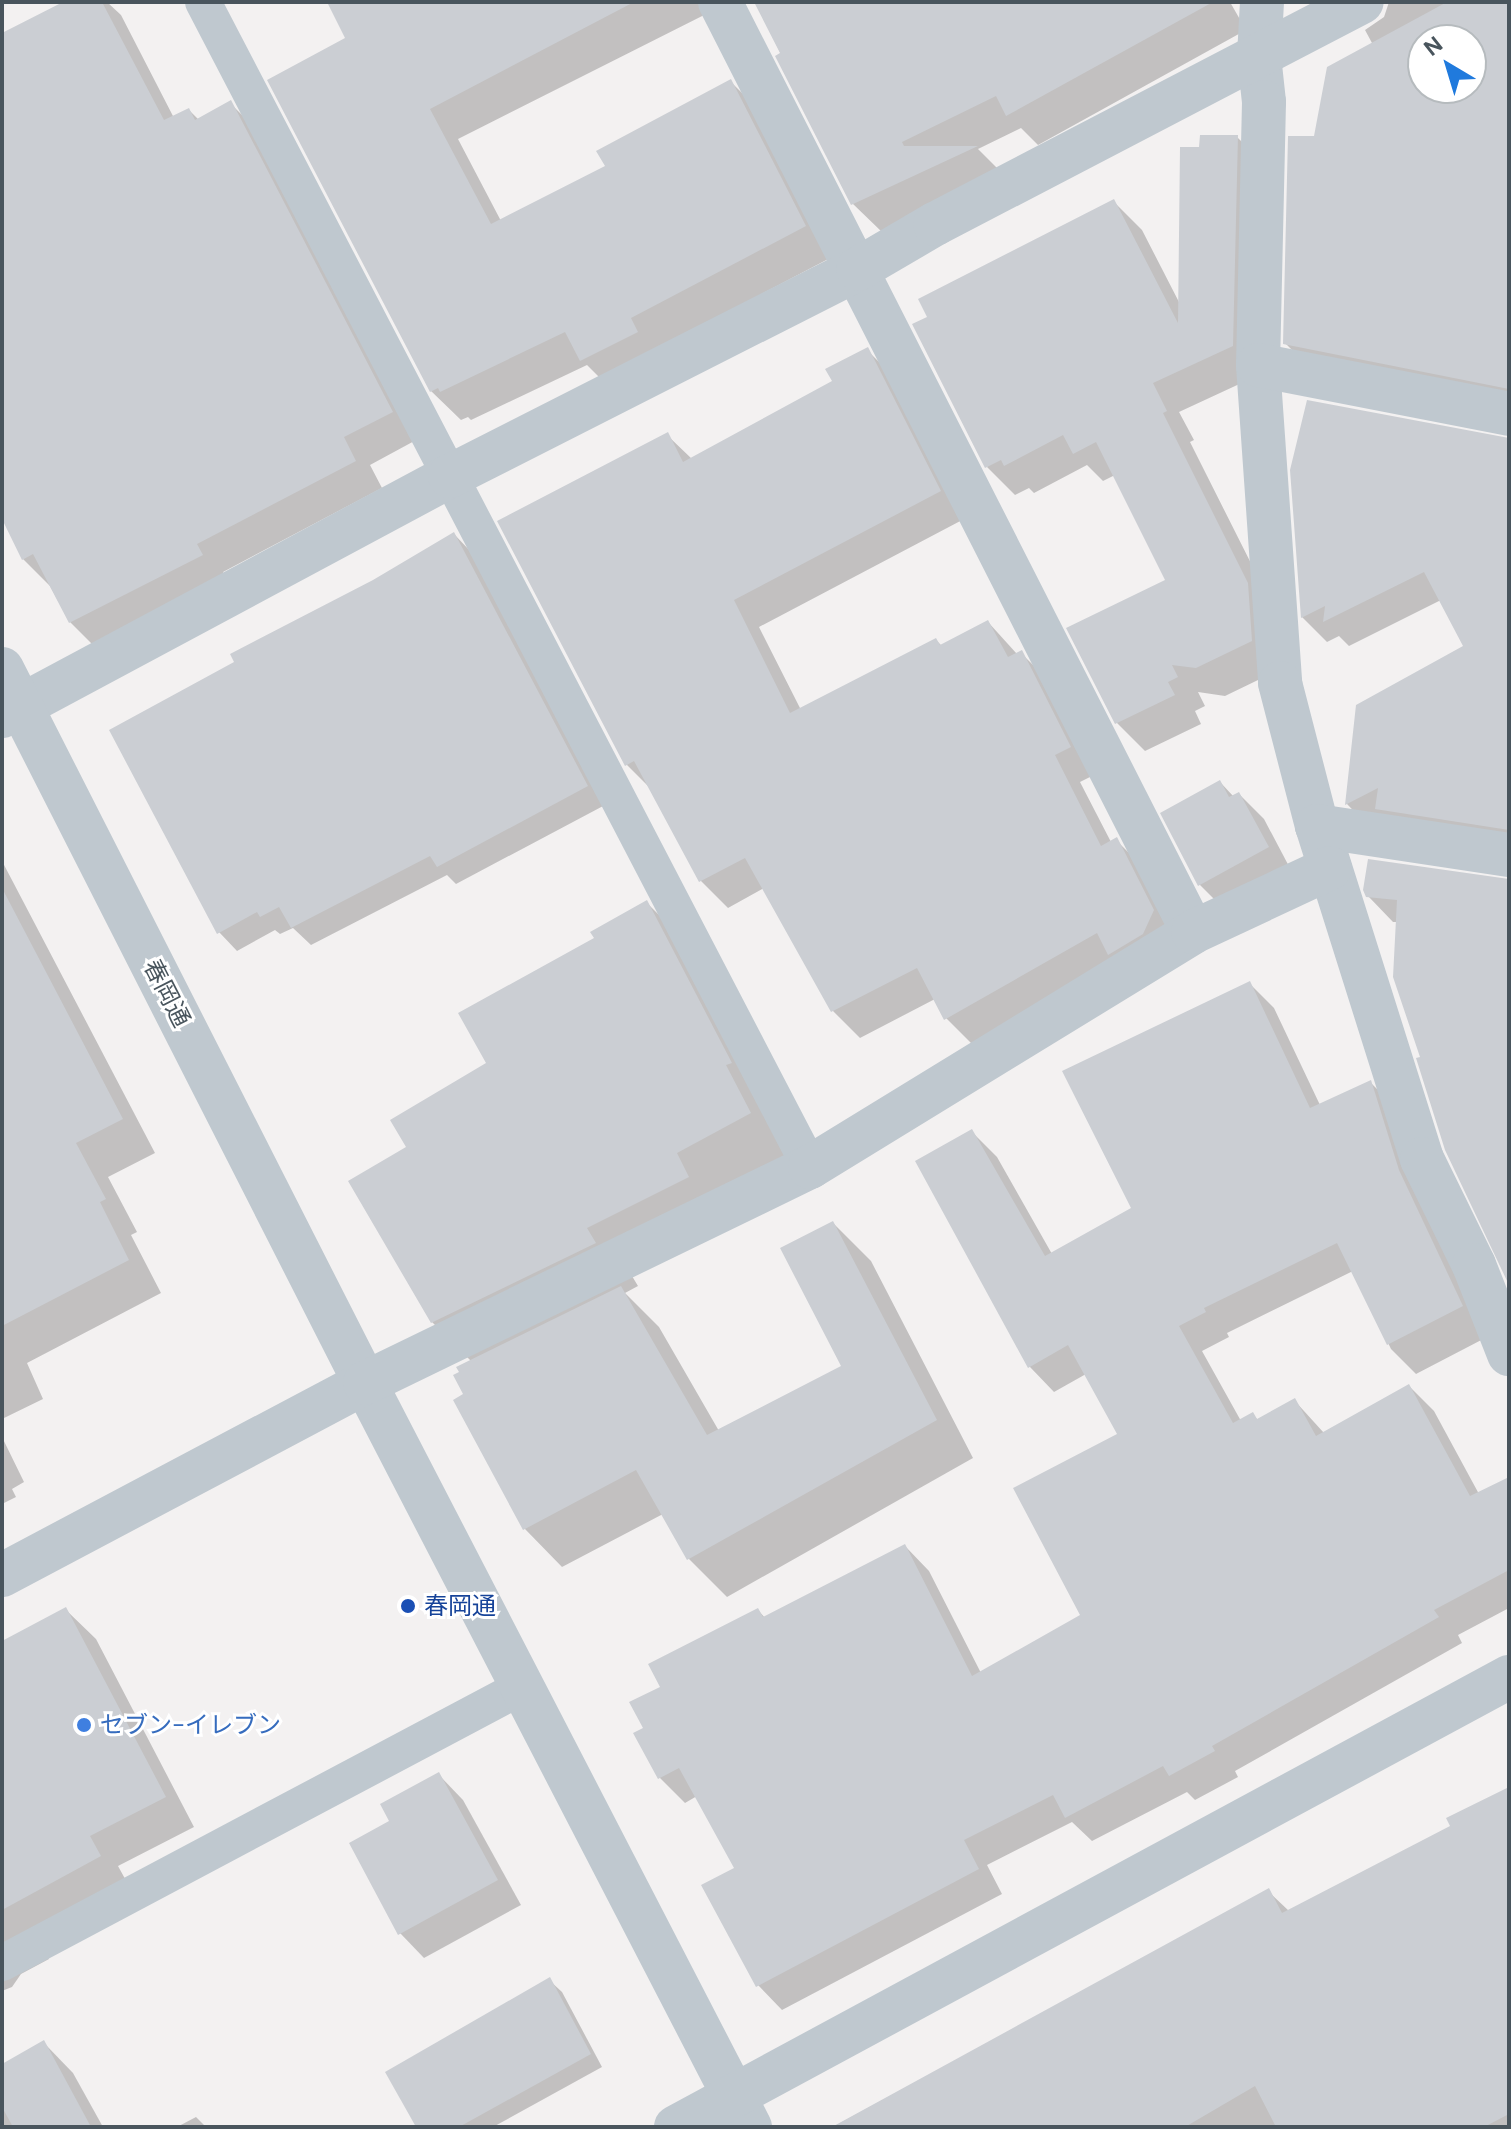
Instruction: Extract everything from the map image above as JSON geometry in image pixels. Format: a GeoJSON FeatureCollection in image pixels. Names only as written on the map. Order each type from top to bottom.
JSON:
{"type":"FeatureCollection","features":[{"type":"Feature","properties":{"kind":"street"},"geometry":{"type":"LineString","coordinates":[[720,2],[1193,932]]}},
{"type":"Feature","properties":{"kind":"street"},"geometry":{"type":"LineString","coordinates":[[1262,2],[1259,56],[1264,102],[1258,365],[1280,683],[1317,826],[1422,1159],[1474,1265],[1509,1354]]}},
{"type":"Feature","properties":{"kind":"street"},"geometry":{"type":"LineString","coordinates":[[8,697],[858,269],[935,224],[1362,2]]}},
{"type":"Feature","properties":{"kind":"street"},"geometry":{"type":"LineString","coordinates":[[1258,365],[1509,414]]}},
{"type":"Feature","properties":{"kind":"street","name":"春岡通"},"geometry":{"type":"LineString","coordinates":[[8,697],[742,2112]]}},
{"type":"Feature","properties":{"kind":"street"},"geometry":{"type":"LineString","coordinates":[[1317,826],[1509,855]]}},
{"type":"Feature","properties":{"kind":"street"},"geometry":{"type":"LineString","coordinates":[[2,1575],[365,1383],[810,1167],[1193,932],[1330,868]]}},
{"type":"Feature","properties":{"kind":"street"},"geometry":{"type":"LineString","coordinates":[[676,2127],[742,2112],[1509,1677]]}},
{"type":"Feature","properties":{"kind":"lane"},"geometry":{"type":"LineString","coordinates":[[203,2],[810,1167]]}},
{"type":"Feature","properties":{"kind":"lane"},"geometry":{"type":"LineString","coordinates":[[2,1963],[522,1687]]}},
{"type":"Feature","properties":{"kind":"building"},"geometry":{"type":"Polygon","coordinates":[[[63,2],[102,2],[164,120],[189,108],[195,120],[231,100],[393,412],[344,437],[356,461],[197,544],[203,555],[69,623],[33,554],[22,560],[2,519],[2,33],[63,2]]]}},
{"type":"Feature","properties":{"kind":"building"},"geometry":{"type":"Polygon","coordinates":[[[327,2],[634,2],[430,109],[491,224],[605,166],[596,151],[731,79],[806,226],[631,318],[638,332],[580,361],[565,332],[440,392],[438,388],[430,392],[267,80],[345,38],[327,2]]]}},
{"type":"Feature","properties":{"kind":"building"},"geometry":{"type":"Polygon","coordinates":[[[754,2],[1213,2],[1006,116],[996,96],[902,142],[904,146],[978,146],[851,205],[775,56],[780,53],[754,2]]]}},
{"type":"Feature","properties":{"kind":"building"},"geometry":{"type":"Polygon","coordinates":[[[1447,2],[1509,2],[1509,389],[1283,344],[1288,136],[1314,136],[1327,67],[1447,2]]]}},
{"type":"Feature","properties":{"kind":"building"},"geometry":{"type":"Polygon","coordinates":[[[1200,135],[1238,135],[1233,346],[1153,383],[1167,411],[1163,413],[1248,583],[1252,641],[1196,668],[1172,665],[1178,677],[1168,682],[1175,695],[1115,724],[1066,628],[1165,580],[1096,442],[1073,454],[1063,435],[1004,466],[1001,460],[985,468],[912,324],[927,317],[918,299],[1114,199],[1178,323],[1180,147],[1199,147],[1200,135]]]}},
{"type":"Feature","properties":{"kind":"building"},"geometry":{"type":"Polygon","coordinates":[[[868,347],[941,491],[734,600],[790,713],[936,638],[940,645],[988,620],[1008,657],[1022,650],[1071,747],[1055,755],[1101,846],[1117,837],[1154,910],[1143,934],[1108,955],[1097,933],[944,1020],[917,968],[831,1012],[745,858],[699,882],[634,761],[625,766],[497,521],[668,432],[683,462],[832,381],[825,369],[868,347]]]}},
{"type":"Feature","properties":{"kind":"building"},"geometry":{"type":"Polygon","coordinates":[[[1307,400],[1509,438],[1509,830],[1375,809],[1378,788],[1345,805],[1356,705],[1463,646],[1424,572],[1323,622],[1325,606],[1301,618],[1290,470],[1307,400]]]}},
{"type":"Feature","properties":{"kind":"building"},"geometry":{"type":"Polygon","coordinates":[[[454,532],[588,786],[437,867],[430,856],[291,928],[279,907],[260,917],[257,912],[217,934],[109,730],[234,662],[230,654],[373,580],[454,532]]]}},
{"type":"Feature","properties":{"kind":"building"},"geometry":{"type":"Polygon","coordinates":[[[1220,780],[1229,797],[1239,792],[1269,847],[1198,886],[1160,813],[1220,780]]]}},
{"type":"Feature","properties":{"kind":"building"},"geometry":{"type":"Polygon","coordinates":[[[1368,859],[1509,879],[1508,1283],[1445,1150],[1416,1058],[1420,1057],[1393,977],[1397,900],[1366,897],[1363,890],[1368,859]]]}},
{"type":"Feature","properties":{"kind":"building"},"geometry":{"type":"Polygon","coordinates":[[[2,888],[123,1119],[76,1143],[106,1199],[100,1202],[129,1260],[2,1326],[2,888]]]}},
{"type":"Feature","properties":{"kind":"building"},"geometry":{"type":"Polygon","coordinates":[[[647,900],[732,1063],[726,1065],[751,1113],[677,1153],[689,1177],[587,1228],[596,1243],[431,1323],[348,1181],[406,1147],[390,1120],[486,1063],[458,1013],[594,938],[590,932],[647,900]]]}},
{"type":"Feature","properties":{"kind":"building"},"geometry":{"type":"Polygon","coordinates":[[[1250,981],[1310,1108],[1371,1080],[1399,1170],[1463,1306],[1387,1345],[1337,1243],[1204,1308],[1206,1312],[1179,1326],[1233,1423],[1253,1412],[1257,1419],[1295,1398],[1316,1436],[1409,1384],[1470,1496],[1509,1477],[1509,1570],[1434,1610],[1439,1617],[1212,1746],[1215,1751],[1169,1776],[1163,1766],[1065,1818],[1053,1795],[964,1840],[979,1869],[756,1987],[701,1885],[734,1868],[679,1768],[658,1779],[633,1733],[643,1728],[629,1702],[660,1687],[648,1664],[758,1608],[763,1617],[905,1544],[972,1676],[1080,1615],[1013,1488],[1117,1434],[1068,1345],[1028,1368],[915,1161],[972,1129],[1045,1256],[1131,1208],[1062,1071],[1250,981]]]}},
{"type":"Feature","properties":{"kind":"building"},"geometry":{"type":"Polygon","coordinates":[[[833,1221],[937,1420],[687,1560],[636,1470],[523,1530],[453,1400],[463,1394],[453,1375],[459,1372],[456,1367],[621,1286],[707,1435],[841,1366],[780,1248],[833,1221]]]}},
{"type":"Feature","properties":{"kind":"building"},"geometry":{"type":"Polygon","coordinates":[[[66,1607],[166,1797],[90,1836],[101,1856],[2,1910],[2,1641],[66,1607]]]}},
{"type":"Feature","properties":{"kind":"building"},"geometry":{"type":"Polygon","coordinates":[[[439,1772],[498,1880],[398,1935],[349,1843],[389,1821],[380,1804],[439,1772]]]}},
{"type":"Feature","properties":{"kind":"building"},"geometry":{"type":"Polygon","coordinates":[[[1509,1787],[1509,2114],[1484,2127],[1276,2127],[1255,2086],[1185,2127],[832,2127],[1269,1888],[1282,1913],[1450,1826],[1446,1818],[1509,1787]]]}},
{"type":"Feature","properties":{"kind":"building"},"geometry":{"type":"Polygon","coordinates":[[[550,1977],[591,2054],[459,2127],[416,2127],[385,2072],[550,1977]]]}},
{"type":"Feature","properties":{"kind":"building"},"geometry":{"type":"Polygon","coordinates":[[[44,2040],[91,2127],[13,2127],[2,2107],[2,2064],[44,2040]]]}},
{"type":"Feature","properties":{"kind":"place","name":"春岡通"},"geometry":{"type":"Point","coordinates":[408,1606]}},
{"type":"Feature","properties":{"kind":"place","name":"セブン-イレブン"},"geometry":{"type":"Point","coordinates":[84,1725]}}]}
